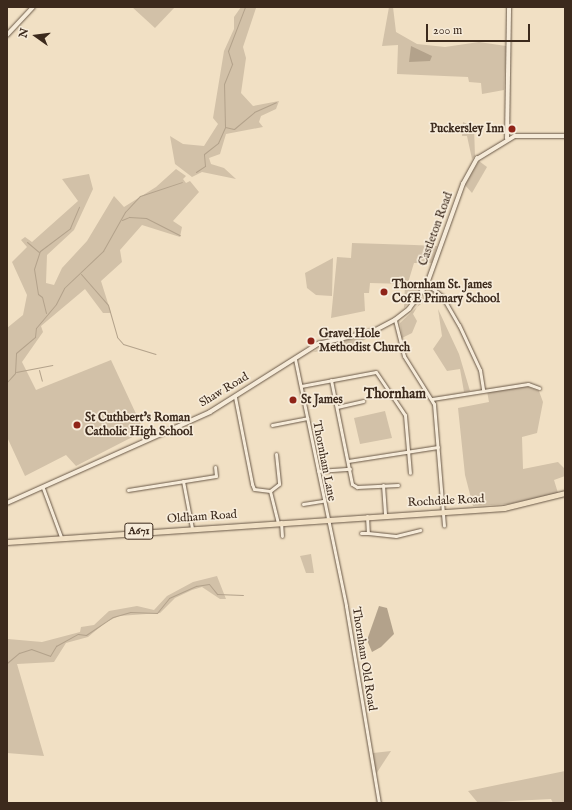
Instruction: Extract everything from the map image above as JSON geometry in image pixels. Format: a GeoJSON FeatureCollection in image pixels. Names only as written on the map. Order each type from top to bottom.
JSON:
{"type":"FeatureCollection","features":[{"type":"Feature","properties":{"kind":"main road"},"geometry":{"type":"LineString","coordinates":[[7,35],[33,7]]}},
{"type":"Feature","properties":{"kind":"main road","name":"Rochdale Road"},"geometry":{"type":"LineString","coordinates":[[326,519],[518,506],[565,493]]}},
{"type":"Feature","properties":{"kind":"main road","name":"Oldham Road"},"geometry":{"type":"LineString","coordinates":[[7,542],[326,519]]}},
{"type":"Feature","properties":{"kind":"street"},"geometry":{"type":"LineString","coordinates":[[509,7],[507,139],[565,136]]}},
{"type":"Feature","properties":{"kind":"street","name":"Castleton Road"},"geometry":{"type":"LineString","coordinates":[[295,359],[329,340],[371,332],[395,320],[409,309],[427,284],[468,173],[477,159],[507,139]]}},
{"type":"Feature","properties":{"kind":"street"},"geometry":{"type":"LineString","coordinates":[[427,284],[442,296],[459,325],[480,370],[483,390]]}},
{"type":"Feature","properties":{"kind":"street"},"geometry":{"type":"LineString","coordinates":[[395,320],[404,356],[432,399],[438,447],[444,526]]}},
{"type":"Feature","properties":{"kind":"street","name":"Thornham Lane"},"geometry":{"type":"LineString","coordinates":[[295,359],[318,471],[326,519]]}},
{"type":"Feature","properties":{"kind":"street","name":"Shaw Road"},"geometry":{"type":"LineString","coordinates":[[7,503],[185,424],[235,397],[295,359]]}},
{"type":"Feature","properties":{"kind":"street"},"geometry":{"type":"LineString","coordinates":[[301,386],[376,372],[403,411],[410,472]]}},
{"type":"Feature","properties":{"kind":"street"},"geometry":{"type":"LineString","coordinates":[[331,380],[354,486],[398,485]]}},
{"type":"Feature","properties":{"kind":"street"},"geometry":{"type":"LineString","coordinates":[[432,399],[528,384],[539,388]]}},
{"type":"Feature","properties":{"kind":"street"},"geometry":{"type":"LineString","coordinates":[[235,397],[254,489],[270,491],[279,484],[276,454]]}},
{"type":"Feature","properties":{"kind":"street"},"geometry":{"type":"LineString","coordinates":[[337,407],[363,401]]}},
{"type":"Feature","properties":{"kind":"street"},"geometry":{"type":"LineString","coordinates":[[275,418],[274,424],[307,418]]}},
{"type":"Feature","properties":{"kind":"street"},"geometry":{"type":"LineString","coordinates":[[348,461],[408,449],[438,447]]}},
{"type":"Feature","properties":{"kind":"street"},"geometry":{"type":"LineString","coordinates":[[128,490],[216,476],[215,467]]}},
{"type":"Feature","properties":{"kind":"street"},"geometry":{"type":"LineString","coordinates":[[318,471],[350,469]]}},
{"type":"Feature","properties":{"kind":"street"},"geometry":{"type":"LineString","coordinates":[[183,481],[192,528]]}},
{"type":"Feature","properties":{"kind":"street"},"geometry":{"type":"LineString","coordinates":[[383,485],[385,515]]}},
{"type":"Feature","properties":{"kind":"street"},"geometry":{"type":"LineString","coordinates":[[43,488],[61,537]]}},
{"type":"Feature","properties":{"kind":"street"},"geometry":{"type":"LineString","coordinates":[[270,491],[280,522],[282,536]]}},
{"type":"Feature","properties":{"kind":"street"},"geometry":{"type":"LineString","coordinates":[[303,504],[323,501]]}},
{"type":"Feature","properties":{"kind":"street"},"geometry":{"type":"LineString","coordinates":[[367,516],[368,533]]}},
{"type":"Feature","properties":{"kind":"street","name":"Thornham Old Road"},"geometry":{"type":"LineString","coordinates":[[326,519],[346,606],[379,803]]}},
{"type":"Feature","properties":{"kind":"street"},"geometry":{"type":"LineString","coordinates":[[362,533],[396,536],[420,530]]}},
{"type":"Feature","properties":{"kind":"shaded area"},"geometry":{"type":"Polygon","coordinates":[[[132,7],[175,7],[155,28],[132,7]]]}},
{"type":"Feature","properties":{"kind":"shaded area"},"geometry":{"type":"Polygon","coordinates":[[[241,7],[256,8],[243,47],[246,58],[241,93],[253,106],[279,101],[276,109],[261,116],[259,122],[263,127],[226,134],[220,154],[209,158],[211,164],[224,168],[236,179],[202,172],[192,177],[175,164],[170,136],[183,144],[204,146],[218,124],[213,118],[224,51],[234,29],[234,17],[241,7]]]}},
{"type":"Feature","properties":{"kind":"shaded area"},"geometry":{"type":"Polygon","coordinates":[[[389,7],[393,7],[396,32],[417,44],[445,47],[479,42],[506,46],[504,90],[482,94],[481,83],[469,82],[468,77],[397,74],[398,45],[382,46],[389,7]]]}},
{"type":"Feature","properties":{"kind":"shaded area"},"geometry":{"type":"Polygon","coordinates":[[[411,46],[432,56],[430,61],[409,62],[411,46]]]}},
{"type":"Feature","properties":{"kind":"shaded area"},"geometry":{"type":"Polygon","coordinates":[[[463,122],[474,127],[475,156],[472,159],[467,136],[462,136],[463,122]]]}},
{"type":"Feature","properties":{"kind":"shaded area"},"geometry":{"type":"Polygon","coordinates":[[[479,161],[487,167],[472,193],[465,185],[479,161]]]}},
{"type":"Feature","properties":{"kind":"shaded area"},"geometry":{"type":"Polygon","coordinates":[[[176,169],[186,176],[183,179],[186,183],[190,181],[199,192],[173,221],[182,227],[180,237],[142,225],[120,250],[122,262],[101,281],[111,313],[103,313],[85,289],[41,326],[43,332],[22,362],[36,390],[111,360],[144,431],[76,466],[66,455],[25,476],[7,437],[7,328],[23,315],[27,295],[12,262],[27,247],[21,240],[25,237],[32,242],[78,201],[62,179],[89,174],[93,189],[74,230],[47,255],[46,283],[54,285],[62,268],[87,241],[114,196],[124,207],[156,187],[176,169]]]}},
{"type":"Feature","properties":{"kind":"shaded area"},"geometry":{"type":"Polygon","coordinates":[[[352,243],[437,246],[432,263],[414,263],[407,286],[418,291],[404,308],[405,284],[370,283],[369,293],[364,293],[365,311],[331,318],[337,257],[351,258],[352,243]]]}},
{"type":"Feature","properties":{"kind":"shaded area"},"geometry":{"type":"Polygon","coordinates":[[[333,258],[332,296],[316,295],[307,288],[305,273],[333,258]]]}},
{"type":"Feature","properties":{"kind":"shaded area"},"geometry":{"type":"Polygon","coordinates":[[[429,287],[437,292],[417,307],[429,287]]]}},
{"type":"Feature","properties":{"kind":"shaded area"},"geometry":{"type":"Polygon","coordinates":[[[417,307],[413,314],[417,321],[412,333],[402,338],[400,323],[417,307]]]}},
{"type":"Feature","properties":{"kind":"shaded area"},"geometry":{"type":"Polygon","coordinates":[[[438,309],[459,354],[470,391],[464,392],[460,369],[447,371],[433,349],[442,336],[438,309]]]}},
{"type":"Feature","properties":{"kind":"shaded area"},"geometry":{"type":"Polygon","coordinates":[[[370,337],[349,348],[313,352],[334,342],[370,337]]]}},
{"type":"Feature","properties":{"kind":"shaded area"},"geometry":{"type":"Polygon","coordinates":[[[526,386],[539,391],[543,402],[537,433],[522,437],[523,469],[558,462],[565,469],[565,476],[554,480],[558,493],[509,504],[473,506],[465,475],[458,408],[489,402],[487,391],[526,386]]]}},
{"type":"Feature","properties":{"kind":"shaded area"},"geometry":{"type":"Polygon","coordinates":[[[385,411],[392,438],[360,444],[354,418],[385,411]]]}},
{"type":"Feature","properties":{"kind":"shaded area"},"geometry":{"type":"Polygon","coordinates":[[[311,554],[314,573],[306,573],[300,556],[311,554]]]}},
{"type":"Feature","properties":{"kind":"shaded area"},"geometry":{"type":"Polygon","coordinates":[[[217,576],[226,599],[220,599],[202,587],[192,590],[175,598],[160,613],[119,616],[106,622],[88,637],[66,643],[54,662],[17,664],[44,756],[7,753],[8,639],[42,642],[80,632],[81,627],[94,625],[109,611],[137,606],[154,610],[167,596],[193,582],[217,576]]]}},
{"type":"Feature","properties":{"kind":"shaded area"},"geometry":{"type":"Polygon","coordinates":[[[379,606],[387,608],[394,634],[381,647],[372,652],[367,640],[379,606]]]}},
{"type":"Feature","properties":{"kind":"shaded area"},"geometry":{"type":"Polygon","coordinates":[[[391,751],[376,774],[373,753],[391,751]]]}},
{"type":"Feature","properties":{"kind":"shaded area"},"geometry":{"type":"Polygon","coordinates":[[[565,771],[565,803],[553,803],[551,799],[478,803],[468,791],[565,771]]]}},
{"type":"Feature","properties":{"kind":"waterway"},"geometry":{"type":"LineString","coordinates":[[225,127],[224,84],[232,64],[228,51],[245,7]]}},
{"type":"Feature","properties":{"kind":"waterway"},"geometry":{"type":"LineString","coordinates":[[196,172],[205,166],[204,154],[218,143],[225,127],[234,129],[254,112],[276,102]]}},
{"type":"Feature","properties":{"kind":"waterway"},"geometry":{"type":"LineString","coordinates":[[7,382],[15,373],[16,353],[35,337],[36,328],[56,304],[64,288],[103,251],[125,212],[140,196],[182,182]]}},
{"type":"Feature","properties":{"kind":"waterway"},"geometry":{"type":"LineString","coordinates":[[46,313],[42,297],[38,294],[34,269],[40,251],[70,228],[79,207]]}},
{"type":"Feature","properties":{"kind":"waterway"},"geometry":{"type":"LineString","coordinates":[[122,220],[129,217],[146,218],[180,235]]}},
{"type":"Feature","properties":{"kind":"waterway"},"geometry":{"type":"LineString","coordinates":[[27,242],[39,252]]}},
{"type":"Feature","properties":{"kind":"waterway"},"geometry":{"type":"LineString","coordinates":[[81,274],[108,305],[117,337],[123,344],[156,354]]}},
{"type":"Feature","properties":{"kind":"waterway"},"geometry":{"type":"LineString","coordinates":[[16,372],[52,365]]}},
{"type":"Feature","properties":{"kind":"waterway"},"geometry":{"type":"LineString","coordinates":[[39,370],[42,381]]}},
{"type":"Feature","properties":{"kind":"waterway"},"geometry":{"type":"LineString","coordinates":[[7,663],[19,653],[31,649],[50,656],[56,646],[78,634],[86,635],[113,617],[130,612],[157,613],[169,598],[196,586],[209,584],[217,594],[243,595]]}},
{"type":"Feature","properties":{"kind":"place","name":"Puckersley Inn"},"geometry":{"type":"Point","coordinates":[512,129]}},
{"type":"Feature","properties":{"kind":"place","name":"Thornham St. James CofE Primary School"},"geometry":{"type":"Point","coordinates":[384,292]}},
{"type":"Feature","properties":{"kind":"place","name":"Gravel Hole Methodist Church"},"geometry":{"type":"Point","coordinates":[311,341]}},
{"type":"Feature","properties":{"kind":"place","name":"St James"},"geometry":{"type":"Point","coordinates":[293,400]}},
{"type":"Feature","properties":{"kind":"place","name":"St Cuthbert's Roman Catholic High School"},"geometry":{"type":"Point","coordinates":[77,425]}},
{"type":"Feature","properties":{"kind":"district","name":"Thornham"},"geometry":{"type":"Point","coordinates":[395,394]}}]}
